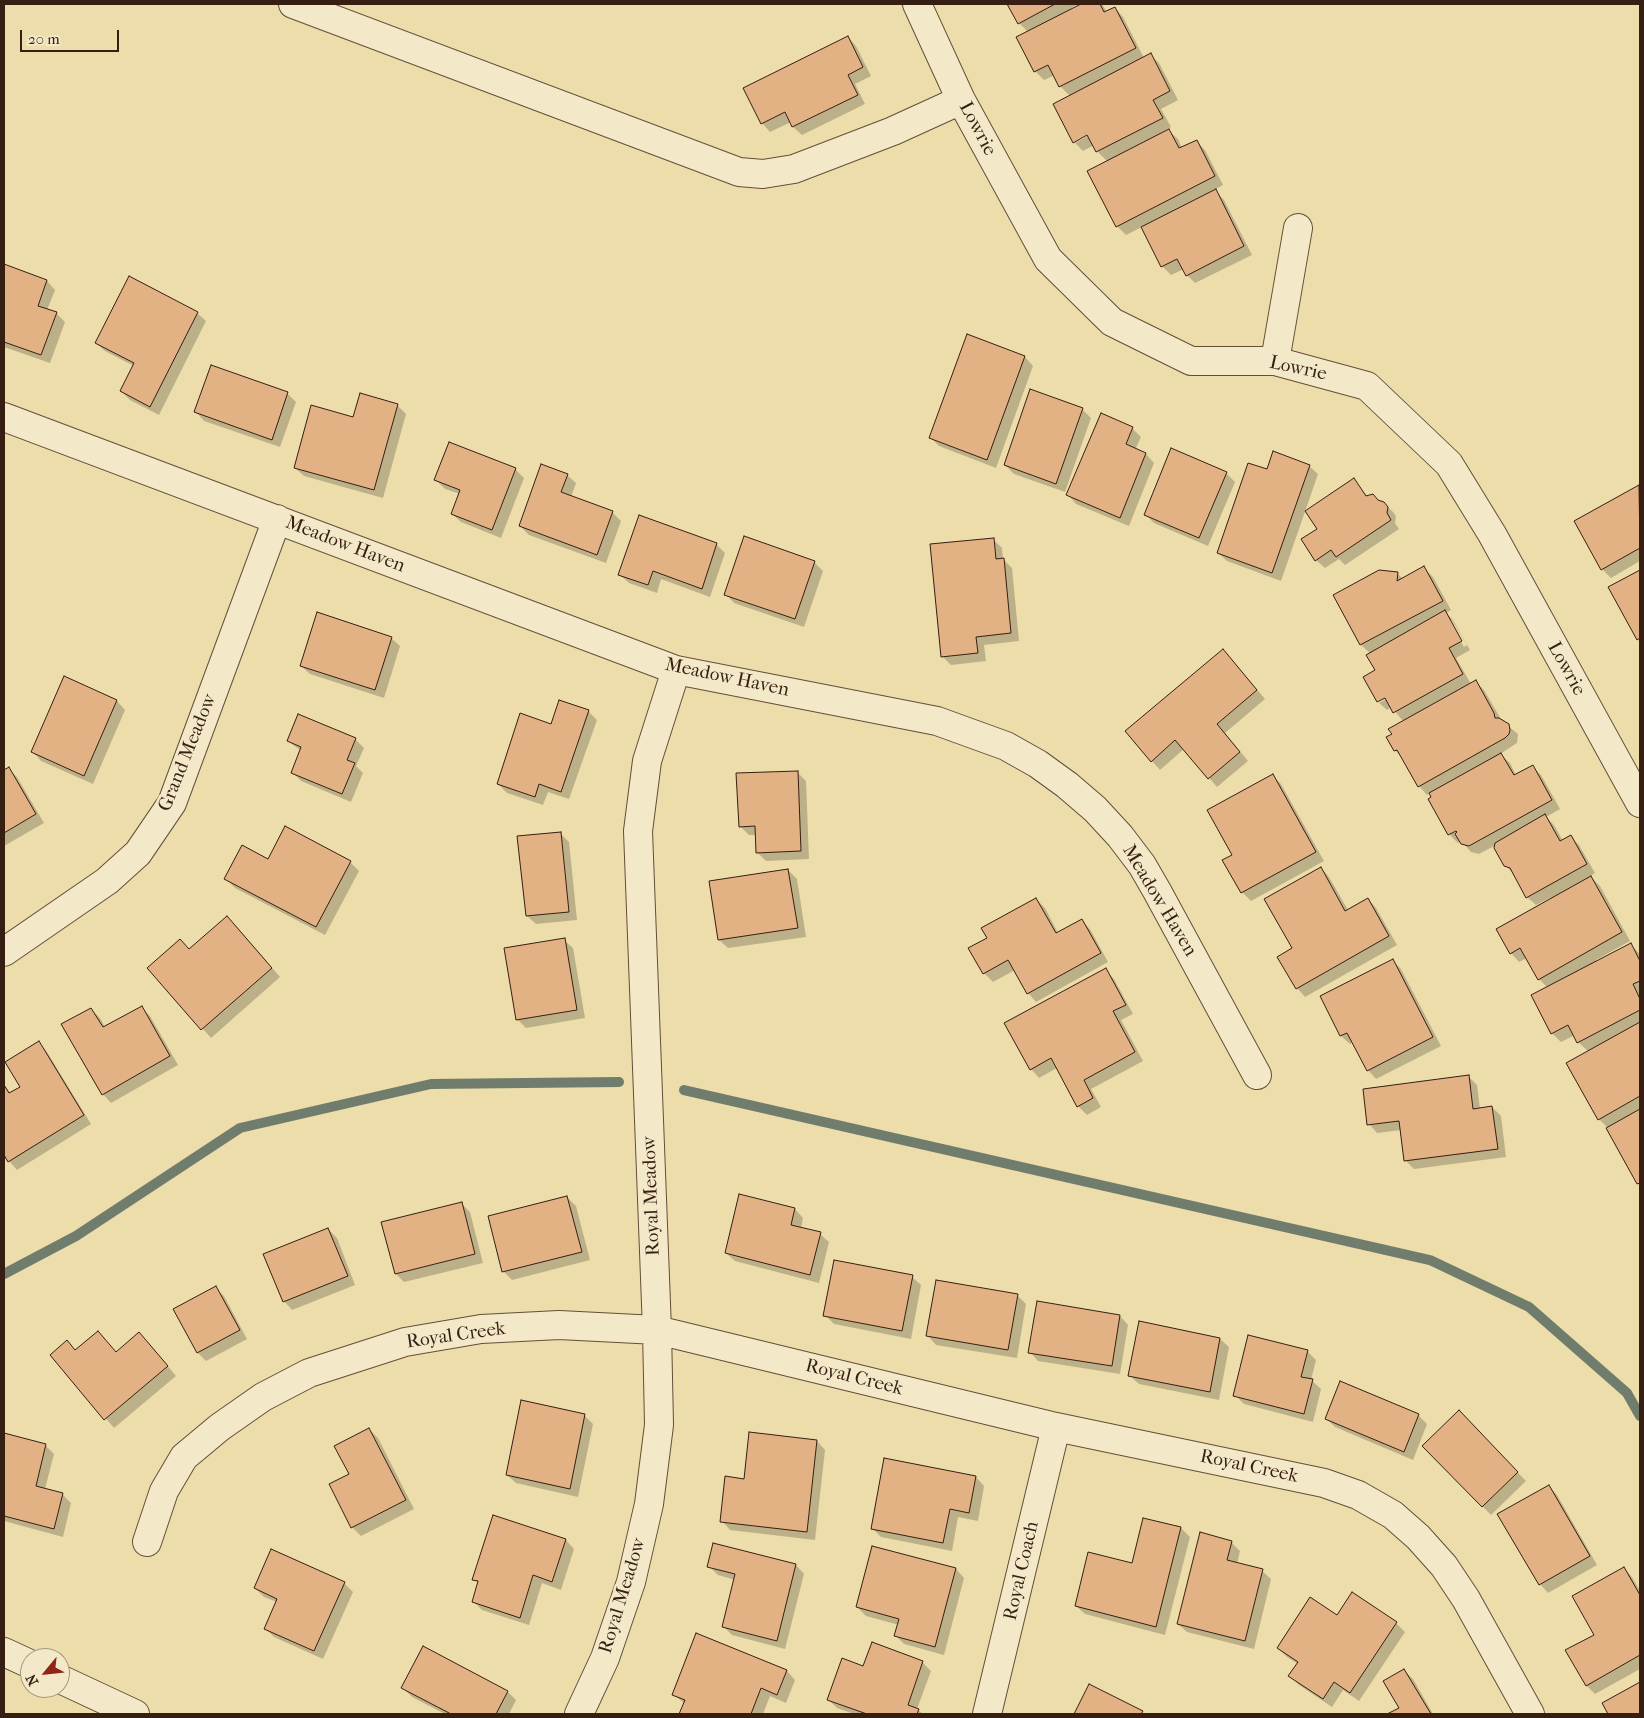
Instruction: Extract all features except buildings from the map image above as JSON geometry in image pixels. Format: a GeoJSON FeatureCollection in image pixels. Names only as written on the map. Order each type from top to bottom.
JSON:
{"type":"FeatureCollection","features":[{"type":"Feature","properties":{"kind":"street"},"geometry":{"type":"LineString","coordinates":[[293,4],[739,172],[763,174],[794,169],[893,131],[961,100]]}},
{"type":"Feature","properties":{"kind":"street","name":"Lowrie"},"geometry":{"type":"LineString","coordinates":[[917,4],[961,100],[1048,259],[1112,322],[1191,361],[1275,361],[1367,386],[1449,464],[1492,534],[1640,803]]}},
{"type":"Feature","properties":{"kind":"street"},"geometry":{"type":"LineString","coordinates":[[1275,361],[1298,228]]}},
{"type":"Feature","properties":{"kind":"street","name":"Meadow Haven"},"geometry":{"type":"LineString","coordinates":[[4,417],[676,670],[937,721],[1006,746],[1038,764],[1067,785],[1095,809],[1120,836],[1157,890],[1257,1076]]}},
{"type":"Feature","properties":{"kind":"street","name":"Grand Meadow"},"geometry":{"type":"LineString","coordinates":[[4,952],[107,881],[138,853],[172,803],[277,519]]}},
{"type":"Feature","properties":{"kind":"street","name":"Royal Meadow"},"geometry":{"type":"LineString","coordinates":[[579,1714],[605,1658],[628,1591],[649,1504],[659,1425],[658,1330],[638,832],[647,761],[676,670]]}},
{"type":"Feature","properties":{"kind":"street","name":"Royal Creek"},"geometry":{"type":"LineString","coordinates":[[147,1542],[164,1491],[184,1457],[220,1427],[263,1397],[309,1373],[405,1342],[481,1329],[559,1325],[658,1330],[1056,1427],[1324,1483],[1358,1495],[1393,1515],[1444,1566],[1466,1599],[1530,1714]]}},
{"type":"Feature","properties":{"kind":"street","name":"Royal Coach"},"geometry":{"type":"LineString","coordinates":[[987,1714],[1056,1427]]}},
{"type":"Feature","properties":{"kind":"street"},"geometry":{"type":"LineString","coordinates":[[4,1652],[20,1659]]}},
{"type":"Feature","properties":{"kind":"street"},"geometry":{"type":"LineString","coordinates":[[70,1684],[135,1714]]}},
{"type":"Feature","properties":{"kind":"waterway"},"geometry":{"type":"LineString","coordinates":[[4,1274],[76,1236],[240,1128],[431,1084],[619,1082]]}},
{"type":"Feature","properties":{"kind":"waterway"},"geometry":{"type":"LineString","coordinates":[[684,1090],[1430,1260],[1529,1307],[1627,1393],[1640,1416]]}}]}
